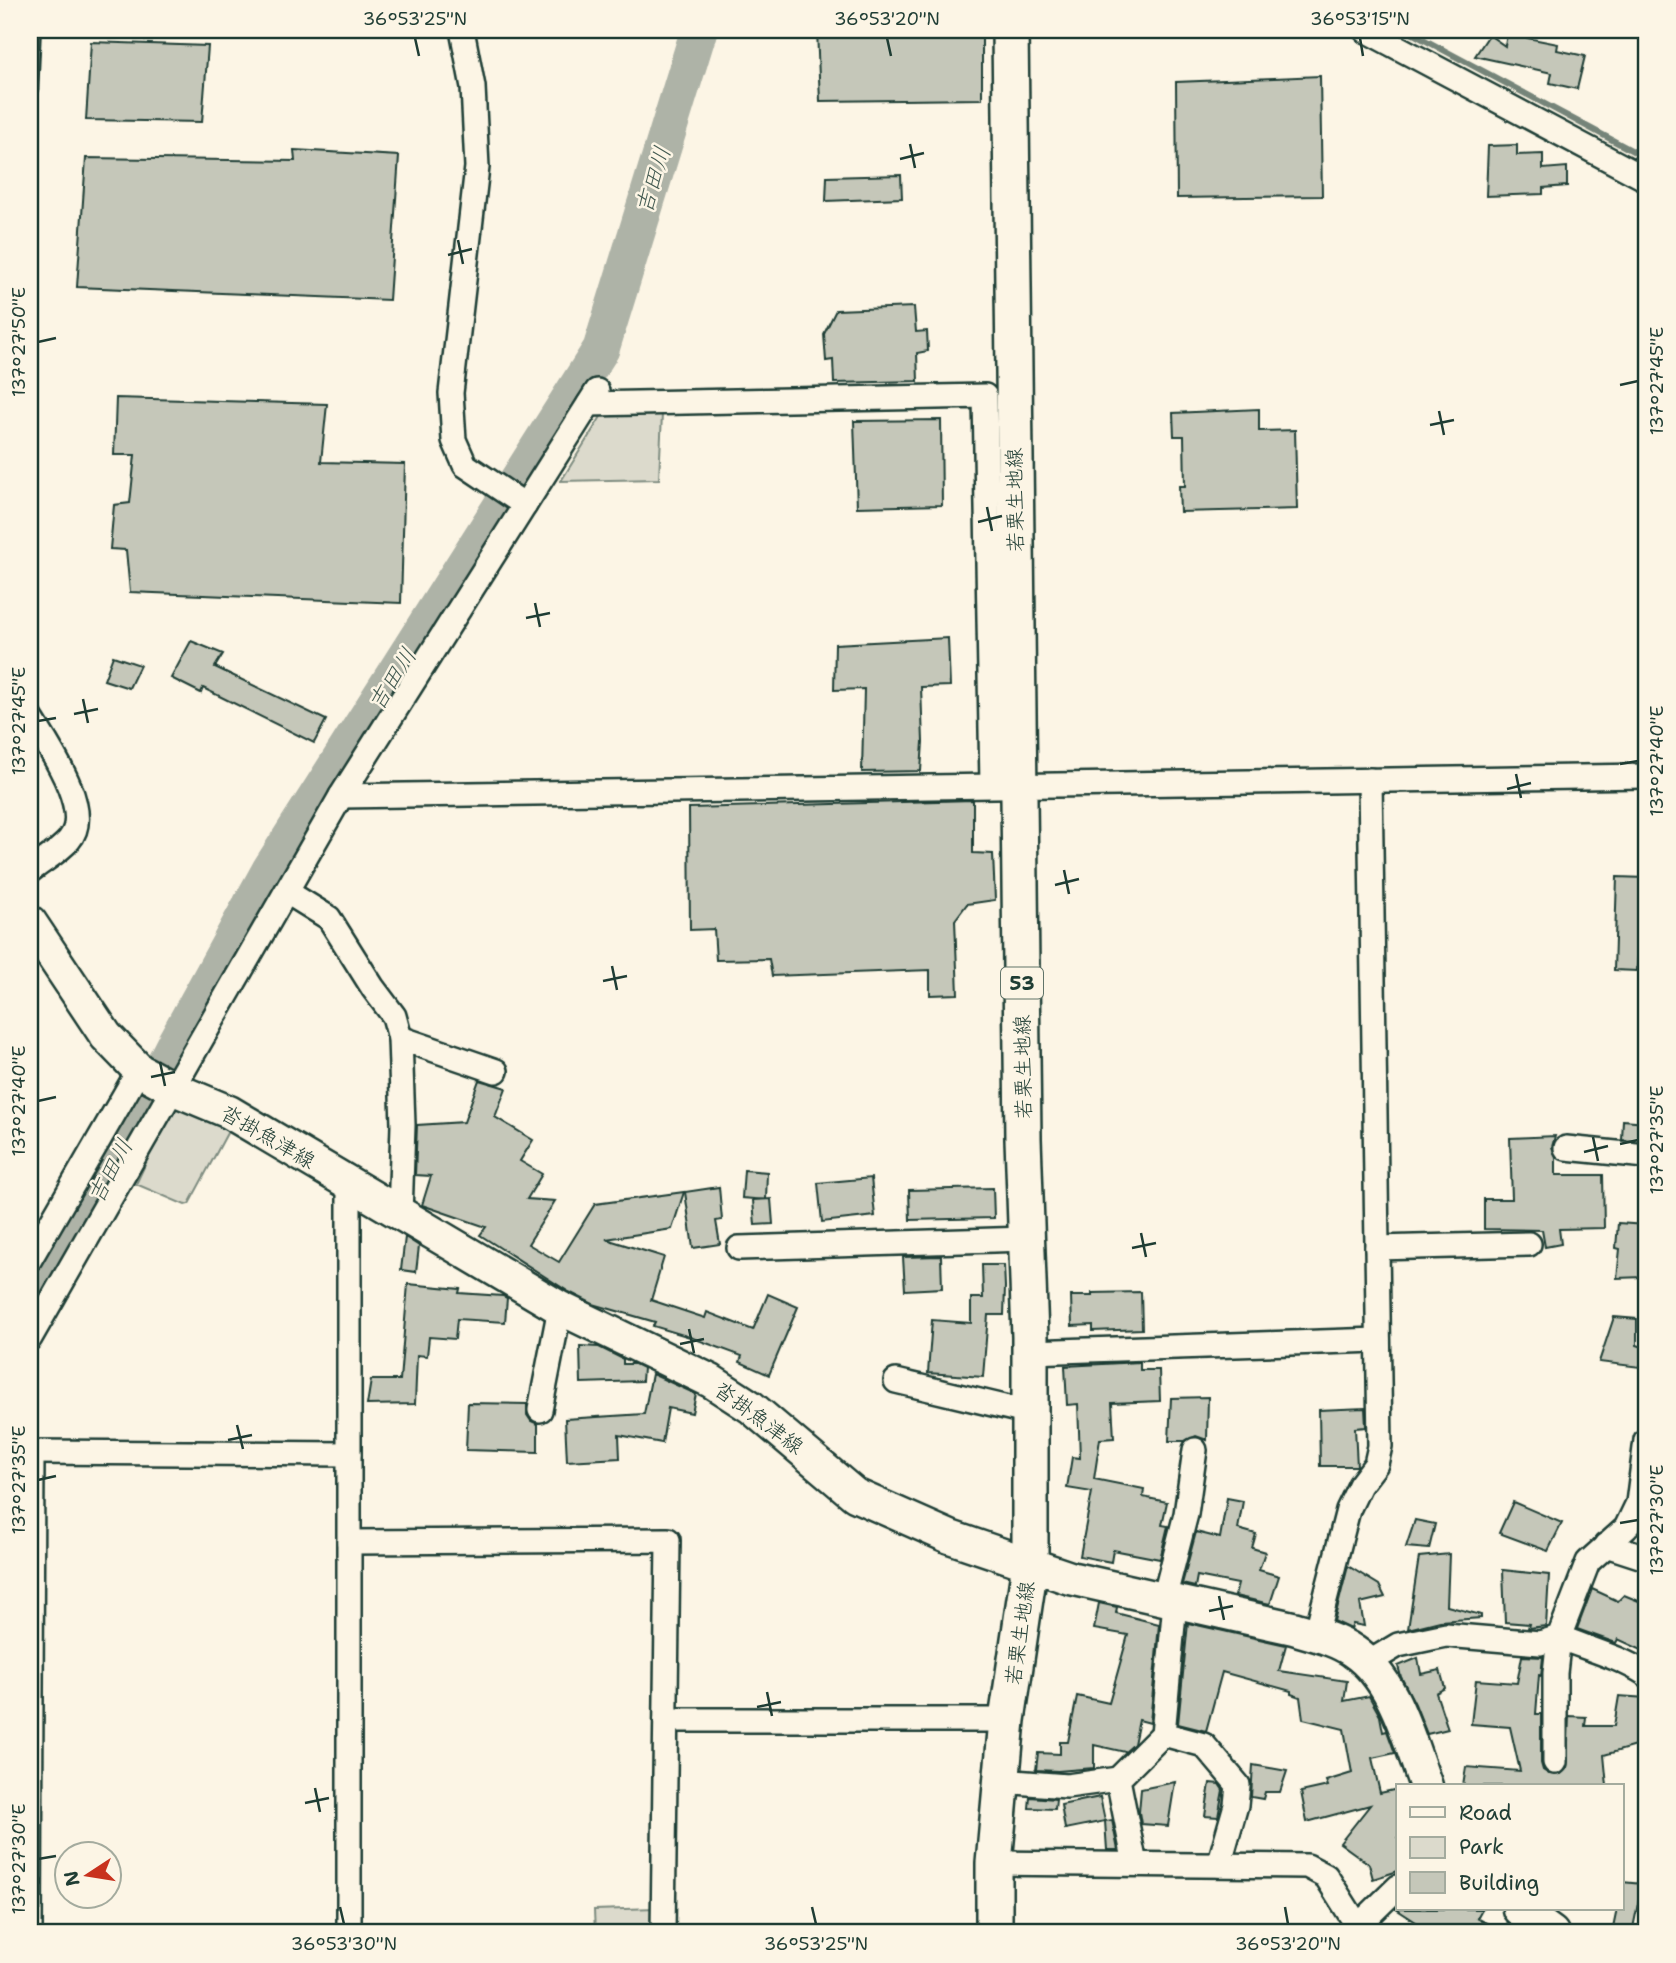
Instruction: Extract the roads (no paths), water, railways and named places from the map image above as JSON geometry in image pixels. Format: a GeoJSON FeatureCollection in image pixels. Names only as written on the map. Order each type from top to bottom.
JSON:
{"type":"FeatureCollection","features":[{"type":"Feature","properties":{"kind":"main road","name":"若栗生地線"},"geometry":{"type":"LineString","coordinates":[[994,1933],[994,1863],[1001,1781],[1007,1720],[1030,1565],[1027,1240],[1006,784],[1010,30]]}},
{"type":"Feature","properties":{"kind":"main road","name":"沓掛魚津線"},"geometry":{"type":"LineString","coordinates":[[30,922],[45,965],[106,1036],[156,1079],[229,1112],[560,1308],[711,1381],[751,1407],[855,1495],[904,1518],[1070,1578],[1317,1635],[1352,1650],[1368,1663],[1389,1694],[1425,1784]]}},
{"type":"Feature","properties":{"kind":"main road"},"geometry":{"type":"LineString","coordinates":[[1520,1910],[1552,1933]]}},
{"type":"Feature","properties":{"kind":"street"},"geometry":{"type":"LineString","coordinates":[[461,30],[473,87],[477,167],[451,393],[454,440],[465,465],[525,505]]}},
{"type":"Feature","properties":{"kind":"street"},"geometry":{"type":"LineString","coordinates":[[1365,30],[1646,179]]}},
{"type":"Feature","properties":{"kind":"street"},"geometry":{"type":"LineString","coordinates":[[30,1259],[287,892],[341,796],[593,398],[985,396],[1006,784]]}},
{"type":"Feature","properties":{"kind":"street"},"geometry":{"type":"LineString","coordinates":[[30,716],[67,781],[77,819],[70,839],[30,871]]}},
{"type":"Feature","properties":{"kind":"street"},"geometry":{"type":"LineString","coordinates":[[341,796],[1646,776]]}},
{"type":"Feature","properties":{"kind":"street"},"geometry":{"type":"LineString","coordinates":[[1317,1635],[1348,1510],[1360,1485],[1376,1464],[1380,1446],[1370,780]]}},
{"type":"Feature","properties":{"kind":"street"},"geometry":{"type":"LineString","coordinates":[[287,892],[329,918],[394,1016],[400,1038],[403,1125],[400,1215]]}},
{"type":"Feature","properties":{"kind":"street"},"geometry":{"type":"LineString","coordinates":[[400,1038],[496,1071]]}},
{"type":"Feature","properties":{"kind":"street"},"geometry":{"type":"LineString","coordinates":[[30,1338],[156,1079]]}},
{"type":"Feature","properties":{"kind":"street"},"geometry":{"type":"LineString","coordinates":[[1566,1148],[1646,1156]]}},
{"type":"Feature","properties":{"kind":"street"},"geometry":{"type":"LineString","coordinates":[[349,1185],[349,1933]]}},
{"type":"Feature","properties":{"kind":"street"},"geometry":{"type":"LineString","coordinates":[[739,1248],[1027,1240]]}},
{"type":"Feature","properties":{"kind":"street"},"geometry":{"type":"LineString","coordinates":[[1377,1248],[1529,1244]]}},
{"type":"Feature","properties":{"kind":"street"},"geometry":{"type":"LineString","coordinates":[[540,1410],[560,1308]]}},
{"type":"Feature","properties":{"kind":"street"},"geometry":{"type":"LineString","coordinates":[[1030,1352],[1378,1340]]}},
{"type":"Feature","properties":{"kind":"street"},"geometry":{"type":"LineString","coordinates":[[895,1381],[1030,1413]]}},
{"type":"Feature","properties":{"kind":"street"},"geometry":{"type":"LineString","coordinates":[[1555,1762],[1555,1672],[1559,1637],[1588,1562],[1626,1528],[1638,1503],[1646,1440]]}},
{"type":"Feature","properties":{"kind":"street"},"geometry":{"type":"LineString","coordinates":[[1001,1781],[1068,1786],[1118,1779],[1163,1734],[1169,1600],[1195,1450]]}},
{"type":"Feature","properties":{"kind":"street"},"geometry":{"type":"LineString","coordinates":[[30,1933],[31,1452],[349,1454]]}},
{"type":"Feature","properties":{"kind":"street"},"geometry":{"type":"LineString","coordinates":[[349,1542],[668,1540],[663,1933]]}},
{"type":"Feature","properties":{"kind":"street"},"geometry":{"type":"LineString","coordinates":[[1606,1545],[1646,1558]]}},
{"type":"Feature","properties":{"kind":"street"},"geometry":{"type":"LineString","coordinates":[[1368,1663],[1398,1646],[1446,1635],[1540,1643],[1559,1637],[1629,1662],[1646,1674]]}},
{"type":"Feature","properties":{"kind":"street"},"geometry":{"type":"LineString","coordinates":[[666,1720],[1007,1720]]}},
{"type":"Feature","properties":{"kind":"street"},"geometry":{"type":"LineString","coordinates":[[1163,1734],[1204,1745],[1238,1785],[1236,1805],[1219,1865]]}},
{"type":"Feature","properties":{"kind":"street"},"geometry":{"type":"LineString","coordinates":[[1118,1779],[1135,1864]]}},
{"type":"Feature","properties":{"kind":"street"},"geometry":{"type":"LineString","coordinates":[[994,1863],[1307,1866],[1326,1876],[1360,1929],[1396,1889]]}},
{"type":"Feature","properties":{"kind":"lane"},"geometry":{"type":"LineString","coordinates":[[30,118],[34,30]]}},
{"type":"Feature","properties":{"kind":"waterway","name":"吉田川"},"geometry":{"type":"LineString","coordinates":[[30,1306],[92,1205],[174,1045],[270,870],[601,349],[699,30]]}},
{"type":"Feature","properties":{"kind":"waterway"},"geometry":{"type":"LineString","coordinates":[[1406,30],[1646,158]]}}]}
